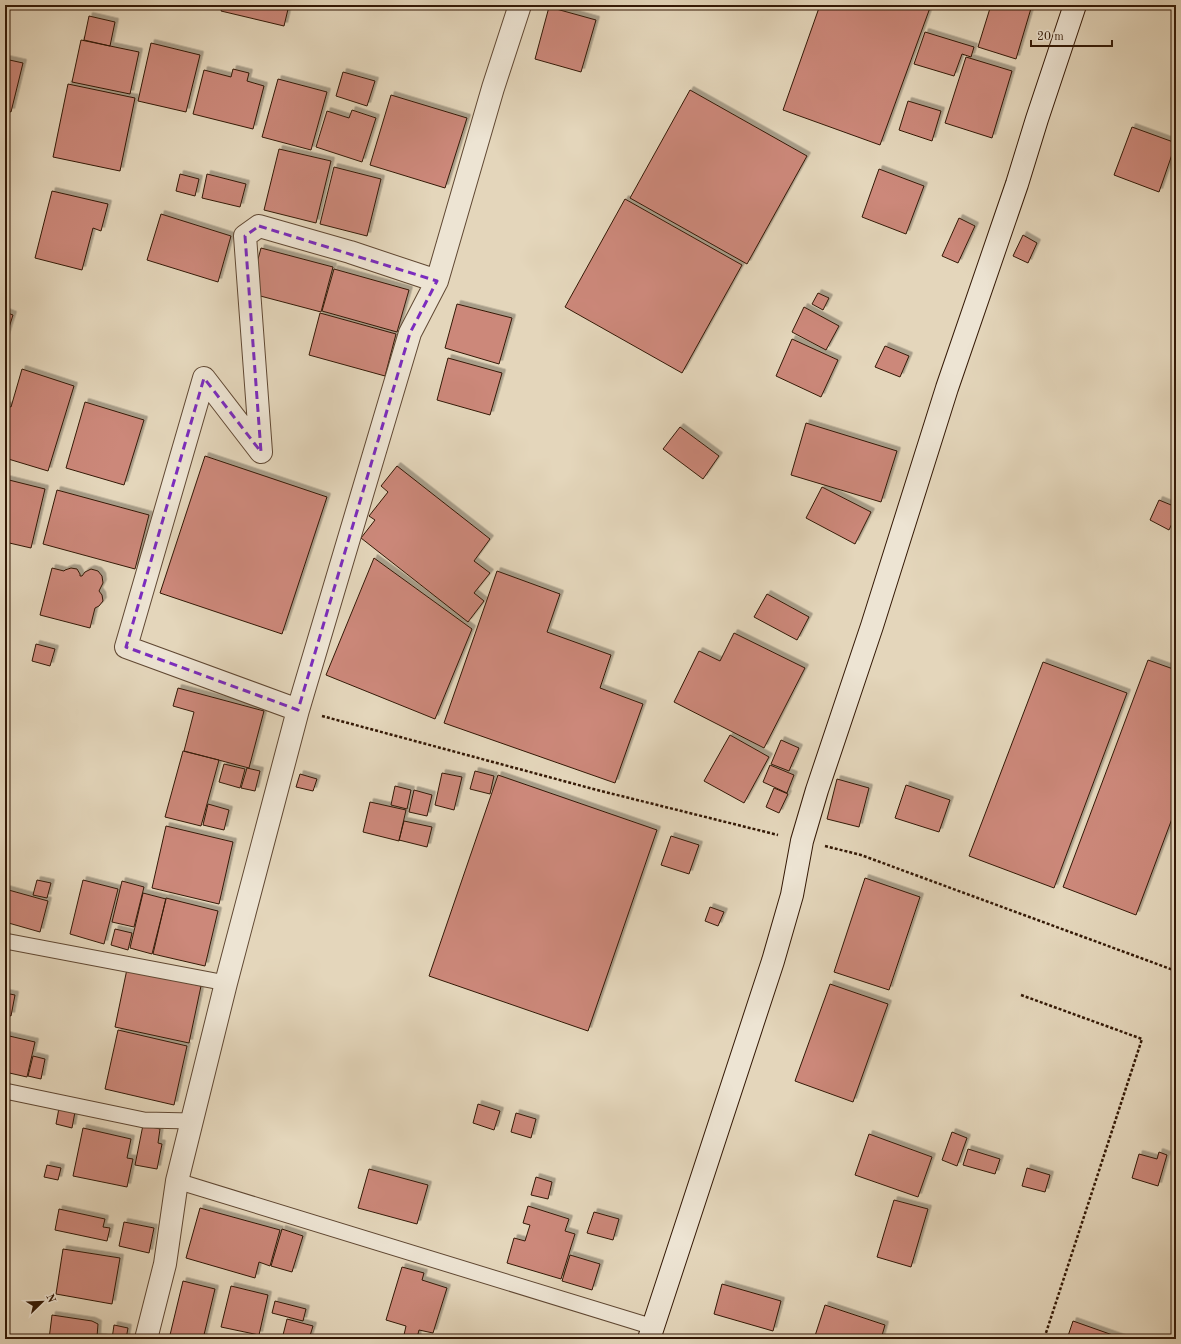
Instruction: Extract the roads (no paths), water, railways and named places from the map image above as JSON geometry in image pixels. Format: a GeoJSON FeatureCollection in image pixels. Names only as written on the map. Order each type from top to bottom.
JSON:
{"type":"FeatureCollection","features":[{"type":"Feature","properties":{"kind":"street"},"geometry":{"type":"LineString","coordinates":[[146,1339],[165,1264],[177,1181],[226,984],[298,710],[410,332],[437,281],[493,88],[520,5]]}},
{"type":"Feature","properties":{"kind":"street"},"geometry":{"type":"LineString","coordinates":[[651,1333],[770,968],[792,895],[802,841],[829,756],[948,388],[1017,184],[1075,5]]}},
{"type":"Feature","properties":{"kind":"street"},"geometry":{"type":"LineString","coordinates":[[298,710],[126,647],[204,378],[261,452],[245,236],[259,226],[350,252],[437,281]]}},
{"type":"Feature","properties":{"kind":"lane"},"geometry":{"type":"LineString","coordinates":[[5,941],[226,984]]}},
{"type":"Feature","properties":{"kind":"lane"},"geometry":{"type":"LineString","coordinates":[[5,1092],[144,1120],[192,1121]]}},
{"type":"Feature","properties":{"kind":"lane"},"geometry":{"type":"LineString","coordinates":[[177,1181],[651,1333]]}}]}
